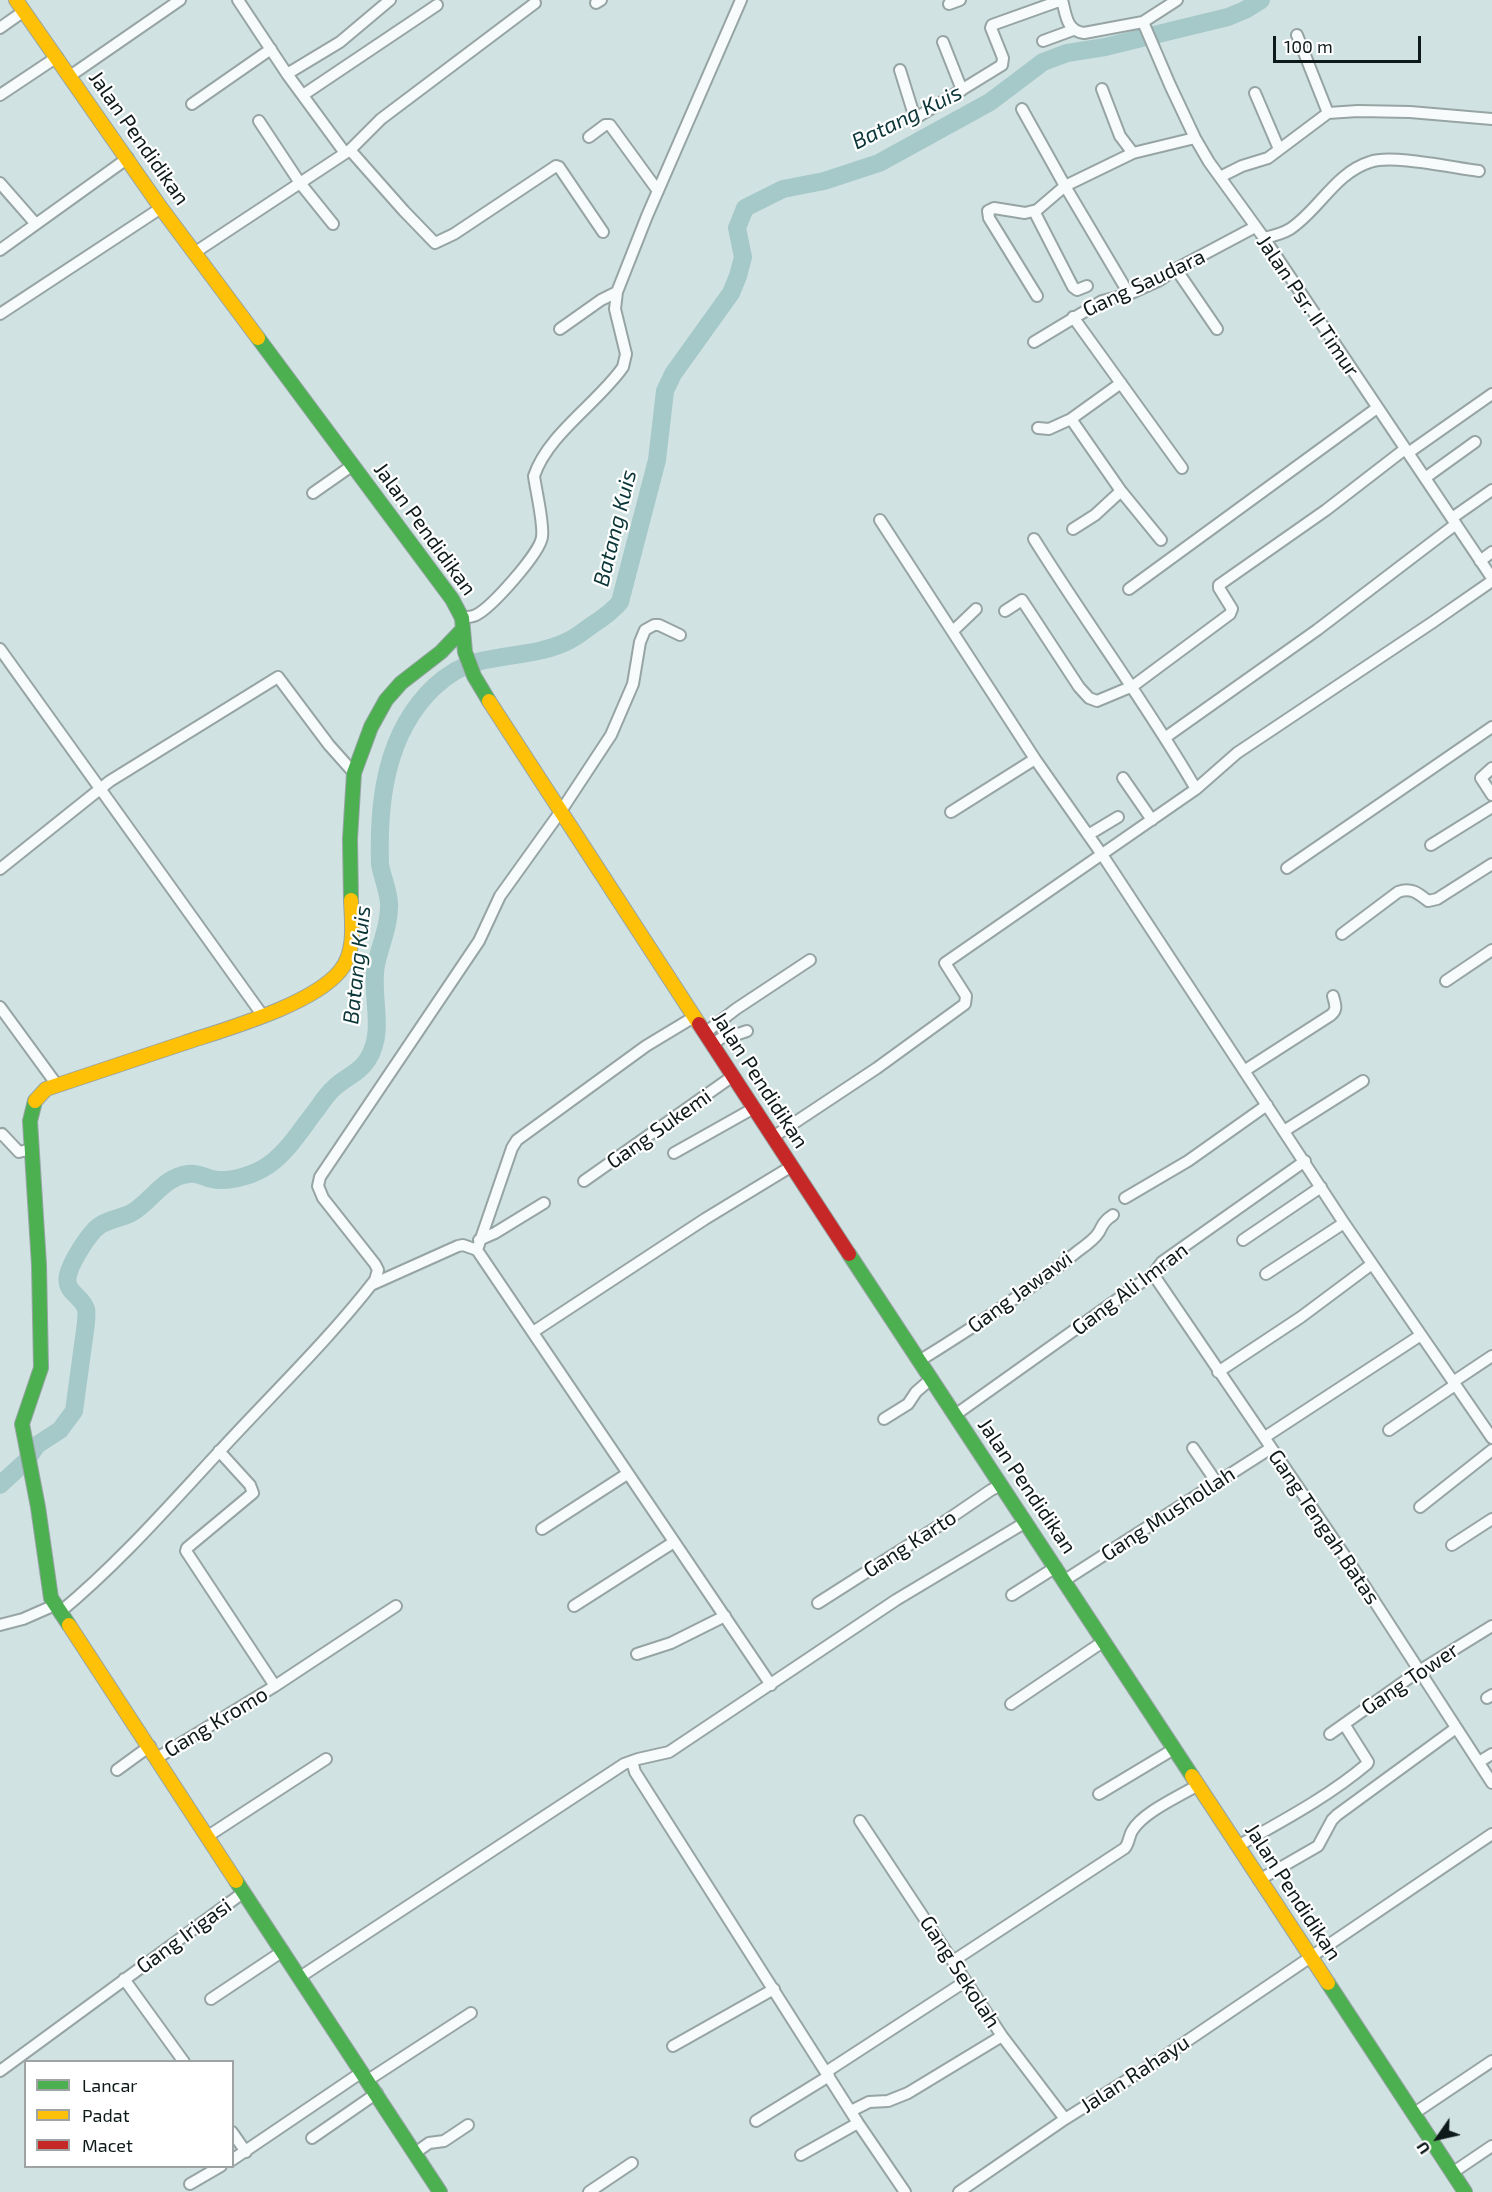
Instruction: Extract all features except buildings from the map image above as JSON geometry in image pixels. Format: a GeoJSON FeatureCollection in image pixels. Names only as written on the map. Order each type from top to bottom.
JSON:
{"type":"FeatureCollection","features":[{"type":"Feature","properties":{"kind":"main road","name":"Jalan Pendidikan"},"geometry":{"type":"LineString","coordinates":[[20,5],[161,208],[452,599],[462,624],[465,652],[474,676],[694,1017],[714,1035],[734,1076],[754,1108],[1465,2192]]}},
{"type":"Feature","properties":{"kind":"main road"},"geometry":{"type":"LineString","coordinates":[[440,2192],[51,1598],[32,1471],[22,1424],[41,1368],[39,1265],[30,1121],[35,1100],[40,1093],[57,1085],[263,1016],[300,999],[340,972],[348,956],[353,909],[350,839],[354,773],[374,721],[386,700],[400,683],[441,652],[462,624]]}},
{"type":"Feature","properties":{"kind":"street"},"geometry":{"type":"LineString","coordinates":[[70,76],[179,0]]}},
{"type":"Feature","properties":{"kind":"street"},"geometry":{"type":"LineString","coordinates":[[238,0],[287,74],[347,152],[435,243],[454,234],[556,166],[559,167],[603,232]]}},
{"type":"Feature","properties":{"kind":"street"},"geometry":{"type":"LineString","coordinates":[[287,74],[340,42],[390,0]]}},
{"type":"Feature","properties":{"kind":"street"},"geometry":{"type":"LineString","coordinates":[[949,4],[960,0]]}},
{"type":"Feature","properties":{"kind":"street"},"geometry":{"type":"LineString","coordinates":[[900,70],[916,117],[1002,64],[1003,58],[991,28],[992,25],[1062,0],[1066,17],[1073,30]]}},
{"type":"Feature","properties":{"kind":"street"},"geometry":{"type":"LineString","coordinates":[[1042,41],[1073,30],[1084,33],[1144,25],[1177,0]]}},
{"type":"Feature","properties":{"kind":"street"},"geometry":{"type":"LineString","coordinates":[[462,624],[488,606],[539,548],[543,533],[534,476],[537,469],[548,450],[623,367],[626,354],[615,309],[617,292],[646,216],[740,1]]}},
{"type":"Feature","properties":{"kind":"street"},"geometry":{"type":"LineString","coordinates":[[194,253],[347,152],[381,119],[535,3]]}},
{"type":"Feature","properties":{"kind":"street"},"geometry":{"type":"LineString","coordinates":[[0,28],[20,5]]}},
{"type":"Feature","properties":{"kind":"street"},"geometry":{"type":"LineString","coordinates":[[303,95],[436,5]]}},
{"type":"Feature","properties":{"kind":"street","name":"Jalan Psr. II Timur"},"geometry":{"type":"LineString","coordinates":[[1144,25],[1195,138],[1492,580]]}},
{"type":"Feature","properties":{"kind":"street"},"geometry":{"type":"LineString","coordinates":[[1297,35],[1328,113]]}},
{"type":"Feature","properties":{"kind":"street"},"geometry":{"type":"LineString","coordinates":[[943,42],[962,90]]}},
{"type":"Feature","properties":{"kind":"street"},"geometry":{"type":"LineString","coordinates":[[192,104],[271,49]]}},
{"type":"Feature","properties":{"kind":"street"},"geometry":{"type":"LineString","coordinates":[[0,95],[57,57]]}},
{"type":"Feature","properties":{"kind":"street"},"geometry":{"type":"LineString","coordinates":[[1102,89],[1120,136],[1133,153]]}},
{"type":"Feature","properties":{"kind":"street"},"geometry":{"type":"LineString","coordinates":[[1255,93],[1279,149]]}},
{"type":"Feature","properties":{"kind":"street"},"geometry":{"type":"LineString","coordinates":[[1022,110],[1130,294]]}},
{"type":"Feature","properties":{"kind":"street"},"geometry":{"type":"LineString","coordinates":[[1220,177],[1242,166],[1263,160],[1328,113],[1410,112],[1492,119]]}},
{"type":"Feature","properties":{"kind":"street"},"geometry":{"type":"LineString","coordinates":[[259,122],[300,183],[333,224]]}},
{"type":"Feature","properties":{"kind":"street"},"geometry":{"type":"LineString","coordinates":[[589,137],[605,125],[610,125],[658,191]]}},
{"type":"Feature","properties":{"kind":"street"},"geometry":{"type":"LineString","coordinates":[[1037,296],[988,214],[990,210],[994,208],[1025,213],[1034,211],[1065,186],[1133,153],[1195,138]]}},
{"type":"Feature","properties":{"kind":"street"},"geometry":{"type":"LineString","coordinates":[[0,250],[128,158]]}},
{"type":"Feature","properties":{"kind":"street"},"geometry":{"type":"LineString","coordinates":[[1264,238],[1291,229],[1335,184],[1371,161],[1386,159],[1479,171]]}},
{"type":"Feature","properties":{"kind":"street"},"geometry":{"type":"LineString","coordinates":[[0,183],[35,223]]}},
{"type":"Feature","properties":{"kind":"street"},"geometry":{"type":"LineString","coordinates":[[0,314],[161,208]]}},
{"type":"Feature","properties":{"kind":"street"},"geometry":{"type":"LineString","coordinates":[[1034,211],[1073,287],[1077,290],[1087,286]]}},
{"type":"Feature","properties":{"kind":"street","name":"Gang Saudara"},"geometry":{"type":"LineString","coordinates":[[1034,342],[1102,301],[1130,294],[1160,280],[1176,269],[1255,227]]}},
{"type":"Feature","properties":{"kind":"street"},"geometry":{"type":"LineString","coordinates":[[1176,269],[1217,329]]}},
{"type":"Feature","properties":{"kind":"street"},"geometry":{"type":"LineString","coordinates":[[560,328],[617,292]]}},
{"type":"Feature","properties":{"kind":"street"},"geometry":{"type":"LineString","coordinates":[[1073,317],[1182,468]]}},
{"type":"Feature","properties":{"kind":"street"},"geometry":{"type":"LineString","coordinates":[[1038,428],[1049,429],[1071,419],[1121,383]]}},
{"type":"Feature","properties":{"kind":"street"},"geometry":{"type":"LineString","coordinates":[[1005,611],[1022,600],[1079,687],[1089,698],[1100,700],[1133,686],[1230,614],[1232,609],[1219,585],[1406,451],[1492,394]]}},
{"type":"Feature","properties":{"kind":"street"},"geometry":{"type":"LineString","coordinates":[[1129,589],[1377,408]]}},
{"type":"Feature","properties":{"kind":"street"},"geometry":{"type":"LineString","coordinates":[[1071,419],[1121,491],[1161,540]]}},
{"type":"Feature","properties":{"kind":"street"},"geometry":{"type":"LineString","coordinates":[[1425,478],[1475,442]]}},
{"type":"Feature","properties":{"kind":"street"},"geometry":{"type":"LineString","coordinates":[[313,493],[353,465]]}},
{"type":"Feature","properties":{"kind":"street"},"geometry":{"type":"LineString","coordinates":[[1166,737],[1354,603],[1492,490]]}},
{"type":"Feature","properties":{"kind":"street"},"geometry":{"type":"LineString","coordinates":[[1073,529],[1095,515],[1121,491]]}},
{"type":"Feature","properties":{"kind":"street"},"geometry":{"type":"LineString","coordinates":[[880,520],[1035,759],[1103,856],[1372,1264],[1491,1435]]}},
{"type":"Feature","properties":{"kind":"street"},"geometry":{"type":"LineString","coordinates":[[1035,539],[1078,610],[1133,686],[1166,737],[1196,789]]}},
{"type":"Feature","properties":{"kind":"street"},"geometry":{"type":"LineString","coordinates":[[1480,561],[1492,552]]}},
{"type":"Feature","properties":{"kind":"street"},"geometry":{"type":"LineString","coordinates":[[773,1137],[877,1068],[965,1004],[966,996],[945,963],[1103,856],[1196,789],[1237,753],[1434,622],[1492,580]]}},
{"type":"Feature","properties":{"kind":"street"},"geometry":{"type":"LineString","coordinates":[[953,631],[976,609]]}},
{"type":"Feature","properties":{"kind":"street"},"geometry":{"type":"LineString","coordinates":[[0,1625],[58,1609],[97,1582],[312,1354],[371,1285],[378,1270],[323,1198],[318,1186],[320,1177],[479,941],[501,896],[561,811],[618,722],[633,684],[640,642],[645,630],[659,625],[680,635]]}},
{"type":"Feature","properties":{"kind":"street"},"geometry":{"type":"LineString","coordinates":[[0,649],[263,1016]]}},
{"type":"Feature","properties":{"kind":"street"},"geometry":{"type":"LineString","coordinates":[[0,869],[101,788],[210,717],[279,676],[345,766],[354,773]]}},
{"type":"Feature","properties":{"kind":"street"},"geometry":{"type":"LineString","coordinates":[[1287,868],[1492,727]]}},
{"type":"Feature","properties":{"kind":"street"},"geometry":{"type":"LineString","coordinates":[[951,812],[1035,759]]}},
{"type":"Feature","properties":{"kind":"street"},"geometry":{"type":"LineString","coordinates":[[1492,768],[1480,778],[1492,795]]}},
{"type":"Feature","properties":{"kind":"street"},"geometry":{"type":"LineString","coordinates":[[1123,778],[1152,820]]}},
{"type":"Feature","properties":{"kind":"street"},"geometry":{"type":"LineString","coordinates":[[1431,845],[1492,807]]}},
{"type":"Feature","properties":{"kind":"street"},"geometry":{"type":"LineString","coordinates":[[1088,835],[1118,817]]}},
{"type":"Feature","properties":{"kind":"street"},"geometry":{"type":"LineString","coordinates":[[1342,934],[1398,892],[1406,889],[1414,890],[1428,901],[1437,899],[1492,864]]}},
{"type":"Feature","properties":{"kind":"street"},"geometry":{"type":"LineString","coordinates":[[1446,981],[1492,950]]}},
{"type":"Feature","properties":{"kind":"street"},"geometry":{"type":"LineString","coordinates":[[714,1035],[810,960]]}},
{"type":"Feature","properties":{"kind":"street"},"geometry":{"type":"LineString","coordinates":[[1244,1071],[1335,1012],[1336,1005],[1333,996]]}},
{"type":"Feature","properties":{"kind":"street"},"geometry":{"type":"LineString","coordinates":[[0,1007],[57,1085]]}},
{"type":"Feature","properties":{"kind":"street"},"geometry":{"type":"LineString","coordinates":[[473,1245],[517,1140],[646,1046],[694,1017]]}},
{"type":"Feature","properties":{"kind":"street"},"geometry":{"type":"LineString","coordinates":[[714,1035],[729,1037],[747,1031]]}},
{"type":"Feature","properties":{"kind":"street","name":"Gang Sukemi"},"geometry":{"type":"LineString","coordinates":[[584,1181],[734,1076]]}},
{"type":"Feature","properties":{"kind":"street"},"geometry":{"type":"LineString","coordinates":[[1284,1131],[1364,1081]]}},
{"type":"Feature","properties":{"kind":"street"},"geometry":{"type":"LineString","coordinates":[[1125,1198],[1188,1161],[1267,1105]]}},
{"type":"Feature","properties":{"kind":"street"},"geometry":{"type":"LineString","coordinates":[[674,1153],[754,1108]]}},
{"type":"Feature","properties":{"kind":"street"},"geometry":{"type":"LineString","coordinates":[[0,1135],[2,1134],[19,1152],[32,1149]]}},
{"type":"Feature","properties":{"kind":"street","name":"Gang Ali Imran"},"geometry":{"type":"LineString","coordinates":[[955,1415],[1153,1274],[1162,1262],[1305,1161]]}},
{"type":"Feature","properties":{"kind":"street"},"geometry":{"type":"LineString","coordinates":[[533,1332],[705,1219],[792,1166]]}},
{"type":"Feature","properties":{"kind":"street"},"geometry":{"type":"LineString","coordinates":[[1243,1240],[1321,1187]]}},
{"type":"Feature","properties":{"kind":"street"},"geometry":{"type":"LineString","coordinates":[[371,1285],[473,1245],[544,1203]]}},
{"type":"Feature","properties":{"kind":"street","name":"Gang Jawawi"},"geometry":{"type":"LineString","coordinates":[[919,1361],[1004,1308],[1098,1233],[1101,1226],[1113,1215]]}},
{"type":"Feature","properties":{"kind":"street"},"geometry":{"type":"LineString","coordinates":[[1266,1274],[1344,1222]]}},
{"type":"Feature","properties":{"kind":"street"},"geometry":{"type":"LineString","coordinates":[[473,1245],[771,1685]]}},
{"type":"Feature","properties":{"kind":"street"},"geometry":{"type":"LineString","coordinates":[[1218,1372],[1301,1317],[1372,1264]]}},
{"type":"Feature","properties":{"kind":"street","name":"Gang Tengah Batas"},"geometry":{"type":"LineString","coordinates":[[1153,1274],[1218,1372],[1265,1437],[1492,1782]]}},
{"type":"Feature","properties":{"kind":"street"},"geometry":{"type":"LineString","coordinates":[[1265,1437],[1421,1335]]}},
{"type":"Feature","properties":{"kind":"street"},"geometry":{"type":"LineString","coordinates":[[1389,1430],[1492,1356]]}},
{"type":"Feature","properties":{"kind":"street"},"geometry":{"type":"LineString","coordinates":[[884,1419],[908,1404],[915,1392],[931,1379]]}},
{"type":"Feature","properties":{"kind":"street"},"geometry":{"type":"LineString","coordinates":[[1192,1448],[1217,1483]]}},
{"type":"Feature","properties":{"kind":"street","name":"Gang Mushollah"},"geometry":{"type":"LineString","coordinates":[[1065,1580],[1271,1448]]}},
{"type":"Feature","properties":{"kind":"street"},"geometry":{"type":"LineString","coordinates":[[1420,1507],[1492,1450]]}},
{"type":"Feature","properties":{"kind":"street"},"geometry":{"type":"LineString","coordinates":[[219,1451],[239,1472],[253,1492],[186,1551],[275,1686]]}},
{"type":"Feature","properties":{"kind":"street"},"geometry":{"type":"LineString","coordinates":[[542,1529],[627,1474]]}},
{"type":"Feature","properties":{"kind":"street","name":"Gang Karto"},"geometry":{"type":"LineString","coordinates":[[818,1603],[1001,1485]]}},
{"type":"Feature","properties":{"kind":"street"},"geometry":{"type":"LineString","coordinates":[[1452,1545],[1492,1519]]}},
{"type":"Feature","properties":{"kind":"street"},"geometry":{"type":"LineString","coordinates":[[300,1977],[624,1764],[669,1752],[896,1600],[1026,1522]]}},
{"type":"Feature","properties":{"kind":"street"},"geometry":{"type":"LineString","coordinates":[[574,1606],[674,1542]]}},
{"type":"Feature","properties":{"kind":"street"},"geometry":{"type":"LineString","coordinates":[[1012,1595],[1056,1567]]}},
{"type":"Feature","properties":{"kind":"street","name":"Gang Kromo"},"geometry":{"type":"LineString","coordinates":[[117,1770],[275,1686],[396,1606]]}},
{"type":"Feature","properties":{"kind":"street"},"geometry":{"type":"LineString","coordinates":[[637,1654],[671,1643],[725,1616]]}},
{"type":"Feature","properties":{"kind":"street","name":"Gang Tower"},"geometry":{"type":"LineString","coordinates":[[1330,1734],[1419,1671],[1492,1626]]}},
{"type":"Feature","properties":{"kind":"street"},"geometry":{"type":"LineString","coordinates":[[1011,1704],[1104,1641]]}},
{"type":"Feature","properties":{"kind":"street"},"geometry":{"type":"LineString","coordinates":[[1238,1846],[1304,1808],[1367,1764],[1368,1762],[1344,1724]]}},
{"type":"Feature","properties":{"kind":"street"},"geometry":{"type":"LineString","coordinates":[[1259,1880],[1318,1846],[1337,1815],[1456,1728]]}},
{"type":"Feature","properties":{"kind":"street"},"geometry":{"type":"LineString","coordinates":[[1099,1794],[1174,1749]]}},
{"type":"Feature","properties":{"kind":"street"},"geometry":{"type":"LineString","coordinates":[[1479,1762],[1492,1754]]}},
{"type":"Feature","properties":{"kind":"street"},"geometry":{"type":"LineString","coordinates":[[208,1836],[326,1759]]}},
{"type":"Feature","properties":{"kind":"street"},"geometry":{"type":"LineString","coordinates":[[632,1761],[635,1772],[905,2192]]}},
{"type":"Feature","properties":{"kind":"street"},"geometry":{"type":"LineString","coordinates":[[953,1961],[1125,1848],[1132,1831],[1138,1824],[1150,1814],[1198,1785]]}},
{"type":"Feature","properties":{"kind":"street","name":"Gang Sekolah"},"geometry":{"type":"LineString","coordinates":[[860,1821],[1002,2036],[1065,2120]]}},
{"type":"Feature","properties":{"kind":"street","name":"Jalan Rahayu"},"geometry":{"type":"LineString","coordinates":[[959,2192],[1156,2062],[1492,1834]]}},
{"type":"Feature","properties":{"kind":"street","name":"Gang Irigasi"},"geometry":{"type":"LineString","coordinates":[[0,2071],[244,1892]]}},
{"type":"Feature","properties":{"kind":"street"},"geometry":{"type":"LineString","coordinates":[[211,1999],[283,1951]]}},
{"type":"Feature","properties":{"kind":"street"},"geometry":{"type":"LineString","coordinates":[[124,1979],[183,2060]]}},
{"type":"Feature","properties":{"kind":"street"},"geometry":{"type":"LineString","coordinates":[[756,2121],[966,1981]]}},
{"type":"Feature","properties":{"kind":"street"},"geometry":{"type":"LineString","coordinates":[[673,2046],[774,1989]]}},
{"type":"Feature","properties":{"kind":"street"},"geometry":{"type":"LineString","coordinates":[[234,2159],[365,2076],[471,2013]]}},
{"type":"Feature","properties":{"kind":"street"},"geometry":{"type":"LineString","coordinates":[[851,2111],[875,2100],[888,2101],[908,2093],[1002,2036]]}},
{"type":"Feature","properties":{"kind":"street"},"geometry":{"type":"LineString","coordinates":[[1413,2114],[1492,2061]]}},
{"type":"Feature","properties":{"kind":"street"},"geometry":{"type":"LineString","coordinates":[[312,2138],[376,2093]]}},
{"type":"Feature","properties":{"kind":"street"},"geometry":{"type":"LineString","coordinates":[[801,2155],[858,2122]]}},
{"type":"Feature","properties":{"kind":"street"},"geometry":{"type":"LineString","coordinates":[[415,2153],[429,2143],[444,2141],[468,2125]]}},
{"type":"Feature","properties":{"kind":"street"},"geometry":{"type":"LineString","coordinates":[[234,2135],[246,2152]]}},
{"type":"Feature","properties":{"kind":"street"},"geometry":{"type":"LineString","coordinates":[[1452,2173],[1492,2146]]}},
{"type":"Feature","properties":{"kind":"street"},"geometry":{"type":"LineString","coordinates":[[589,2192],[632,2163]]}},
{"type":"Feature","properties":{"kind":"street"},"geometry":{"type":"LineString","coordinates":[[190,2184],[218,2168]]}},
{"type":"Feature","properties":{"kind":"waterway","name":"Batang Kuis"},"geometry":{"type":"LineString","coordinates":[[0,1485],[26,1461],[37,1445],[60,1430],[74,1411],[86,1309],[68,1286],[67,1281],[73,1263],[90,1235],[103,1224],[133,1212],[165,1184],[180,1176],[192,1174],[215,1180],[229,1180],[253,1173],[270,1164],[292,1142],[329,1093],[361,1068],[368,1059],[373,1048],[377,1025],[376,965],[389,911],[380,864],[380,840],[384,792],[395,746],[418,705],[434,687],[454,672],[488,659],[559,645],[576,637],[620,602],[657,460],[665,391],[673,374],[731,293],[743,257],[737,228],[745,208],[783,189],[824,181],[879,163],[990,102],[1043,62],[1067,53],[1105,47],[1228,17],[1261,0]]}},
{"type":"Feature","properties":{"kind":"traffic: fast"},"geometry":{"type":"LineString","coordinates":[[258,338],[452,599],[462,618],[465,652],[474,676],[489,701]]}},
{"type":"Feature","properties":{"kind":"traffic: fast"},"geometry":{"type":"LineString","coordinates":[[351,900],[350,839],[354,773],[371,727],[386,700],[401,683],[441,652],[462,630]]}},
{"type":"Feature","properties":{"kind":"traffic: fast"},"geometry":{"type":"LineString","coordinates":[[35,1101],[30,1121],[39,1265],[41,1368],[22,1424],[38,1507],[51,1598],[69,1625]]}},
{"type":"Feature","properties":{"kind":"traffic: fast"},"geometry":{"type":"LineString","coordinates":[[849,1254],[1192,1776]]}},
{"type":"Feature","properties":{"kind":"traffic: fast"},"geometry":{"type":"LineString","coordinates":[[236,1881],[440,2192]]}},
{"type":"Feature","properties":{"kind":"traffic: fast"},"geometry":{"type":"LineString","coordinates":[[1328,1983],[1465,2192]]}},
{"type":"Feature","properties":{"kind":"traffic: slow"},"geometry":{"type":"LineString","coordinates":[[16,0],[161,208],[258,338]]}},
{"type":"Feature","properties":{"kind":"traffic: slow"},"geometry":{"type":"LineString","coordinates":[[489,701],[699,1024]]}},
{"type":"Feature","properties":{"kind":"traffic: slow"},"geometry":{"type":"LineString","coordinates":[[35,1101],[46,1089],[244,1023],[310,995],[340,971],[349,955],[352,937],[351,900]]}},
{"type":"Feature","properties":{"kind":"traffic: slow"},"geometry":{"type":"LineString","coordinates":[[69,1625],[236,1881]]}},
{"type":"Feature","properties":{"kind":"traffic: slow"},"geometry":{"type":"LineString","coordinates":[[1192,1776],[1328,1983]]}},
{"type":"Feature","properties":{"kind":"traffic: jam"},"geometry":{"type":"LineString","coordinates":[[699,1024],[849,1254]]}}]}
